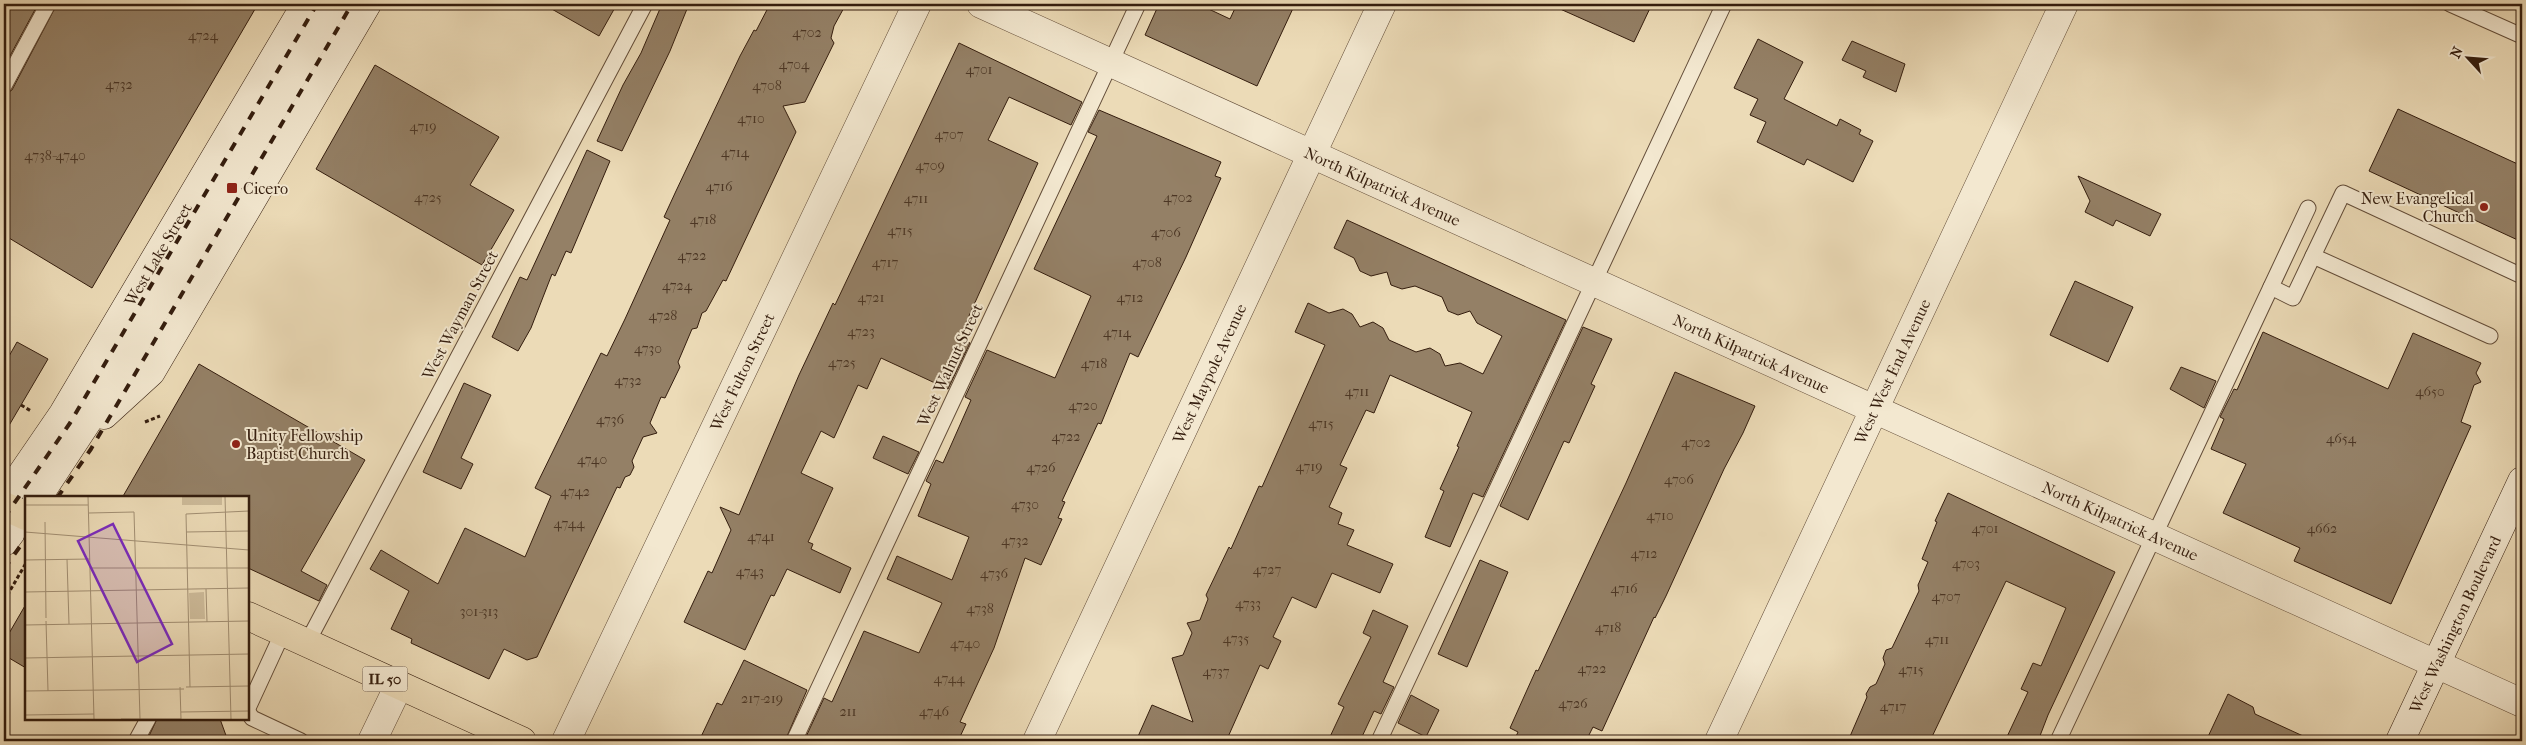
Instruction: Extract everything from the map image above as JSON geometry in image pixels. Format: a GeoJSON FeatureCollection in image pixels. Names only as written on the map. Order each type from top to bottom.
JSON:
{"type":"FeatureCollection","features":[{"type":"Feature","properties":{"kind":"main road","name":"IL 50"},"geometry":{"type":"LineString","coordinates":[[249,616],[522,741]]}},
{"type":"Feature","properties":{"kind":"street","name":"West Lake Street"},"geometry":{"type":"LineString","coordinates":[[25,496],[63,414],[306,4]]}},
{"type":"Feature","properties":{"kind":"street","name":"West Lake Street"},"geometry":{"type":"LineString","coordinates":[[76,442],[114,381],[335,4]]}},
{"type":"Feature","properties":{"kind":"street","name":"West Lake Street"},"geometry":{"type":"LineString","coordinates":[[30,496],[76,442],[151,372],[367,4]]}},
{"type":"Feature","properties":{"kind":"street","name":"West Fulton Street"},"geometry":{"type":"LineString","coordinates":[[566,741],[917,4]]}},
{"type":"Feature","properties":{"kind":"street","name":"North Kilpatrick Avenue"},"geometry":{"type":"LineString","coordinates":[[981,4],[2522,703]]}},
{"type":"Feature","properties":{"kind":"street","name":"West Maypole Avenue"},"geometry":{"type":"LineString","coordinates":[[1037,741],[1382,4]]}},
{"type":"Feature","properties":{"kind":"street","name":"West West End Avenue"},"geometry":{"type":"LineString","coordinates":[[1719,741],[2064,4]]}},
{"type":"Feature","properties":{"kind":"street","name":"West Washington Boulevard"},"geometry":{"type":"LineString","coordinates":[[2400,741],[2522,481]]}},
{"type":"Feature","properties":{"kind":"street","name":"West Lake Street"},"geometry":{"type":"LineString","coordinates":[[4,542],[20,508]]}},
{"type":"Feature","properties":{"kind":"street"},"geometry":{"type":"LineString","coordinates":[[372,741],[399,685]]}},
{"type":"Feature","properties":{"kind":"lane"},"geometry":{"type":"LineString","coordinates":[[4,86],[48,4]]}},
{"type":"Feature","properties":{"kind":"lane","name":"West Wayman Street"},"geometry":{"type":"LineString","coordinates":[[249,708],[295,638],[645,4]]}},
{"type":"Feature","properties":{"kind":"lane","name":"West Walnut Street"},"geometry":{"type":"LineString","coordinates":[[794,741],[1138,4]]}},
{"type":"Feature","properties":{"kind":"lane"},"geometry":{"type":"LineString","coordinates":[[1379,741],[1724,4]]}},
{"type":"Feature","properties":{"kind":"lane"},"geometry":{"type":"LineString","coordinates":[[2450,4],[2522,36]]}},
{"type":"Feature","properties":{"kind":"lane"},"geometry":{"type":"LineString","coordinates":[[2271,287],[2293,298],[2343,194],[2522,276]]}},
{"type":"Feature","properties":{"kind":"lane"},"geometry":{"type":"LineString","coordinates":[[2058,741],[2308,208]]}},
{"type":"Feature","properties":{"kind":"lane"},"geometry":{"type":"LineString","coordinates":[[2313,256],[2490,336]]}},
{"type":"Feature","properties":{"kind":"lane"},"geometry":{"type":"LineString","coordinates":[[249,712],[252,718],[301,741]]}},
{"type":"Feature","properties":{"kind":"lane"},"geometry":{"type":"LineString","coordinates":[[136,741],[147,720]]}},
{"type":"Feature","properties":{"kind":"path"},"geometry":{"type":"LineString","coordinates":[[21,404],[32,412]]}},
{"type":"Feature","properties":{"kind":"path"},"geometry":{"type":"LineString","coordinates":[[145,422],[160,416]]}},
{"type":"Feature","properties":{"kind":"path"},"geometry":{"type":"LineString","coordinates":[[4,601],[25,565]]}},
{"type":"Feature","properties":{"kind":"building"},"geometry":{"type":"Polygon","coordinates":[[[4,4],[38,4],[4,67],[4,4]]]}},
{"type":"Feature","properties":{"kind":"building"},"geometry":{"type":"Polygon","coordinates":[[[57,4],[258,4],[92,288],[4,235],[4,95],[12,90],[57,4]]]}},
{"type":"Feature","properties":{"kind":"building"},"geometry":{"type":"Polygon","coordinates":[[[543,4],[617,4],[599,36],[543,4]]]}},
{"type":"Feature","properties":{"kind":"building"},"geometry":{"type":"Polygon","coordinates":[[[662,4],[689,4],[670,51],[622,151],[597,141],[623,85],[641,53],[662,4]]]}},
{"type":"Feature","properties":{"kind":"building"},"geometry":{"type":"Polygon","coordinates":[[[770,4],[846,4],[834,26],[831,38],[834,43],[805,102],[783,106],[796,132],[726,281],[723,280],[706,311],[702,313],[697,328],[692,329],[678,362],[680,367],[665,398],[661,397],[650,423],[657,433],[643,437],[632,461],[634,467],[630,475],[625,477],[620,488],[617,487],[537,657],[527,660],[504,649],[489,679],[411,643],[412,639],[391,629],[409,591],[370,569],[381,550],[438,584],[465,528],[525,557],[551,496],[535,488],[601,353],[607,356],[625,319],[670,220],[664,217],[740,56],[770,4]]]}},
{"type":"Feature","properties":{"kind":"building"},"geometry":{"type":"Polygon","coordinates":[[[1159,4],[1198,4],[1230,19],[1237,4],[1295,4],[1257,86],[1145,35],[1159,4]]]}},
{"type":"Feature","properties":{"kind":"building"},"geometry":{"type":"Polygon","coordinates":[[[1549,4],[1652,4],[1634,42],[1549,4]]]}},
{"type":"Feature","properties":{"kind":"building"},"geometry":{"type":"Polygon","coordinates":[[[1758,39],[1803,62],[1784,99],[1837,126],[1840,119],[1861,130],[1859,134],[1873,141],[1853,182],[1807,159],[1804,165],[1757,142],[1766,122],[1750,115],[1758,99],[1734,88],[1758,39]]]}},
{"type":"Feature","properties":{"kind":"building"},"geometry":{"type":"Polygon","coordinates":[[[1852,41],[1905,64],[1896,92],[1863,77],[1866,71],[1842,60],[1852,41]]]}},
{"type":"Feature","properties":{"kind":"building"},"geometry":{"type":"Polygon","coordinates":[[[959,43],[1082,102],[1071,125],[1009,97],[988,140],[1038,163],[959,338],[970,343],[948,389],[881,358],[867,389],[858,385],[834,438],[821,431],[801,473],[833,488],[808,542],[813,544],[811,549],[851,568],[840,593],[787,569],[774,596],[771,595],[745,650],[684,622],[708,571],[712,573],[731,530],[720,507],[739,515],[799,375],[833,303],[835,305],[959,43]]]}},
{"type":"Feature","properties":{"kind":"building"},"geometry":{"type":"Polygon","coordinates":[[[375,65],[499,137],[470,185],[514,210],[482,265],[316,169],[375,65]]]}},
{"type":"Feature","properties":{"kind":"building","name":"New Evangelical Church"},"geometry":{"type":"Polygon","coordinates":[[[2398,109],[2522,166],[2522,242],[2369,171],[2398,109]]]}},
{"type":"Feature","properties":{"kind":"building"},"geometry":{"type":"Polygon","coordinates":[[[1099,110],[1221,162],[1215,176],[1221,178],[1186,257],[1138,357],[1130,353],[1101,424],[1098,423],[1062,501],[1065,502],[1058,518],[1062,519],[1041,565],[1025,558],[994,648],[960,722],[966,724],[958,741],[804,741],[824,698],[832,702],[864,631],[919,653],[942,603],[887,579],[897,556],[952,580],[969,537],[918,516],[931,484],[926,481],[936,460],[943,463],[971,400],[965,397],[987,350],[1055,378],[1091,296],[1034,269],[1097,136],[1088,132],[1099,110]]]}},
{"type":"Feature","properties":{"kind":"building"},"geometry":{"type":"Polygon","coordinates":[[[587,150],[610,161],[571,253],[566,251],[555,276],[552,274],[531,328],[518,351],[492,337],[520,277],[527,280],[587,150]]]}},
{"type":"Feature","properties":{"kind":"building"},"geometry":{"type":"Polygon","coordinates":[[[2078,176],[2161,214],[2150,236],[2116,220],[2113,226],[2085,212],[2090,201],[2078,176]]]}},
{"type":"Feature","properties":{"kind":"building"},"geometry":{"type":"Polygon","coordinates":[[[1347,220],[1566,320],[1483,497],[1473,493],[1450,547],[1425,537],[1444,491],[1440,489],[1472,412],[1390,375],[1374,413],[1366,410],[1340,465],[1347,468],[1329,507],[1342,513],[1338,524],[1354,530],[1347,545],[1393,564],[1380,593],[1332,573],[1316,608],[1292,597],[1273,637],[1281,641],[1268,669],[1260,665],[1228,737],[1238,741],[1136,741],[1152,705],[1193,722],[1172,658],[1183,655],[1192,633],[1187,623],[1200,620],[1208,599],[1206,595],[1229,547],[1231,549],[1259,486],[1262,487],[1325,345],[1295,332],[1308,303],[1329,313],[1343,309],[1352,314],[1360,327],[1373,322],[1383,328],[1389,340],[1416,352],[1430,348],[1440,354],[1445,366],[1460,363],[1483,374],[1502,336],[1477,323],[1470,311],[1458,315],[1448,311],[1442,297],[1415,286],[1402,289],[1391,285],[1387,272],[1371,276],[1360,271],[1354,258],[1334,248],[1347,220]]]}},
{"type":"Feature","properties":{"kind":"building"},"geometry":{"type":"Polygon","coordinates":[[[2075,281],[2133,307],[2108,362],[2050,335],[2075,281]]]}},
{"type":"Feature","properties":{"kind":"building"},"geometry":{"type":"Polygon","coordinates":[[[1583,327],[1612,339],[1591,384],[1595,386],[1569,443],[1564,441],[1528,520],[1500,506],[1583,327]]]}},
{"type":"Feature","properties":{"kind":"building"},"geometry":{"type":"Polygon","coordinates":[[[2263,332],[2388,389],[2413,333],[2481,363],[2476,373],[2481,382],[2474,385],[2461,422],[2471,426],[2391,604],[2294,561],[2300,548],[2223,513],[2246,464],[2211,449],[2224,419],[2220,417],[2234,389],[2237,390],[2263,332]]]}},
{"type":"Feature","properties":{"kind":"building"},"geometry":{"type":"Polygon","coordinates":[[[17,342],[48,359],[4,434],[4,365],[17,342]]]}},
{"type":"Feature","properties":{"kind":"building"},"geometry":{"type":"Polygon","coordinates":[[[199,364],[365,460],[301,571],[327,585],[319,601],[249,568],[249,496],[123,496],[199,364]]]}},
{"type":"Feature","properties":{"kind":"building"},"geometry":{"type":"Polygon","coordinates":[[[2181,367],[2216,381],[2204,408],[2170,389],[2181,367]]]}},
{"type":"Feature","properties":{"kind":"building"},"geometry":{"type":"Polygon","coordinates":[[[1675,372],[1755,406],[1666,596],[1654,617],[1602,731],[1593,727],[1586,741],[1514,741],[1518,732],[1510,728],[1626,483],[1675,372]]]}},
{"type":"Feature","properties":{"kind":"building"},"geometry":{"type":"Polygon","coordinates":[[[464,383],[491,395],[461,458],[473,464],[461,489],[423,472],[464,383]]]}},
{"type":"Feature","properties":{"kind":"building"},"geometry":{"type":"Polygon","coordinates":[[[883,436],[919,452],[908,474],[873,458],[883,436]]]}},
{"type":"Feature","properties":{"kind":"building"},"geometry":{"type":"Polygon","coordinates":[[[1948,493],[2115,572],[2048,715],[2038,741],[2005,741],[2028,692],[2021,689],[2033,663],[2041,666],[2066,608],[2006,581],[1930,741],[1848,741],[1867,697],[1866,694],[1870,687],[1876,684],[1885,664],[1883,658],[1886,650],[1892,648],[1919,591],[1918,585],[1928,562],[1922,559],[1937,522],[1935,521],[1948,493]]]}},
{"type":"Feature","properties":{"kind":"building"},"geometry":{"type":"Polygon","coordinates":[[[1480,560],[1508,572],[1467,667],[1438,654],[1480,560]]]}},
{"type":"Feature","properties":{"kind":"building"},"geometry":{"type":"Polygon","coordinates":[[[25,606],[25,667],[4,655],[4,642],[25,606]]]}},
{"type":"Feature","properties":{"kind":"building"},"geometry":{"type":"Polygon","coordinates":[[[1373,610],[1408,626],[1383,682],[1394,687],[1381,714],[1374,711],[1360,741],[1328,741],[1344,707],[1338,704],[1371,637],[1363,633],[1373,610]]]}},
{"type":"Feature","properties":{"kind":"building"},"geometry":{"type":"Polygon","coordinates":[[[744,660],[807,690],[785,741],[699,741],[717,703],[722,705],[744,660]]]}},
{"type":"Feature","properties":{"kind":"building"},"geometry":{"type":"Polygon","coordinates":[[[2228,694],[2253,707],[2255,714],[2314,741],[2206,741],[2228,694]]]}},
{"type":"Feature","properties":{"kind":"building"},"geometry":{"type":"Polygon","coordinates":[[[1411,695],[1439,710],[1426,737],[1398,723],[1411,695]]]}},
{"type":"Feature","properties":{"kind":"building"},"geometry":{"type":"Polygon","coordinates":[[[157,720],[220,720],[228,741],[158,741],[149,736],[157,720]]]}},
{"type":"Feature","properties":{"kind":"railway"},"geometry":{"type":"LineString","coordinates":[[4,518],[70,423],[317,4]]}},
{"type":"Feature","properties":{"kind":"railway"},"geometry":{"type":"LineString","coordinates":[[58,496],[91,449],[352,4]]}},
{"type":"Feature","properties":{"kind":"railway"},"geometry":{"type":"LineString","coordinates":[[4,569],[25,539]]}},
{"type":"Feature","properties":{"kind":"place","name":"Cicero"},"geometry":{"type":"Point","coordinates":[232,188]}},
{"type":"Feature","properties":{"kind":"place","name":"New Evangelical Church"},"geometry":{"type":"Point","coordinates":[2484,207]}},
{"type":"Feature","properties":{"kind":"place","name":"Unity Fellowship Baptist Church"},"geometry":{"type":"Point","coordinates":[236,444]}}]}
